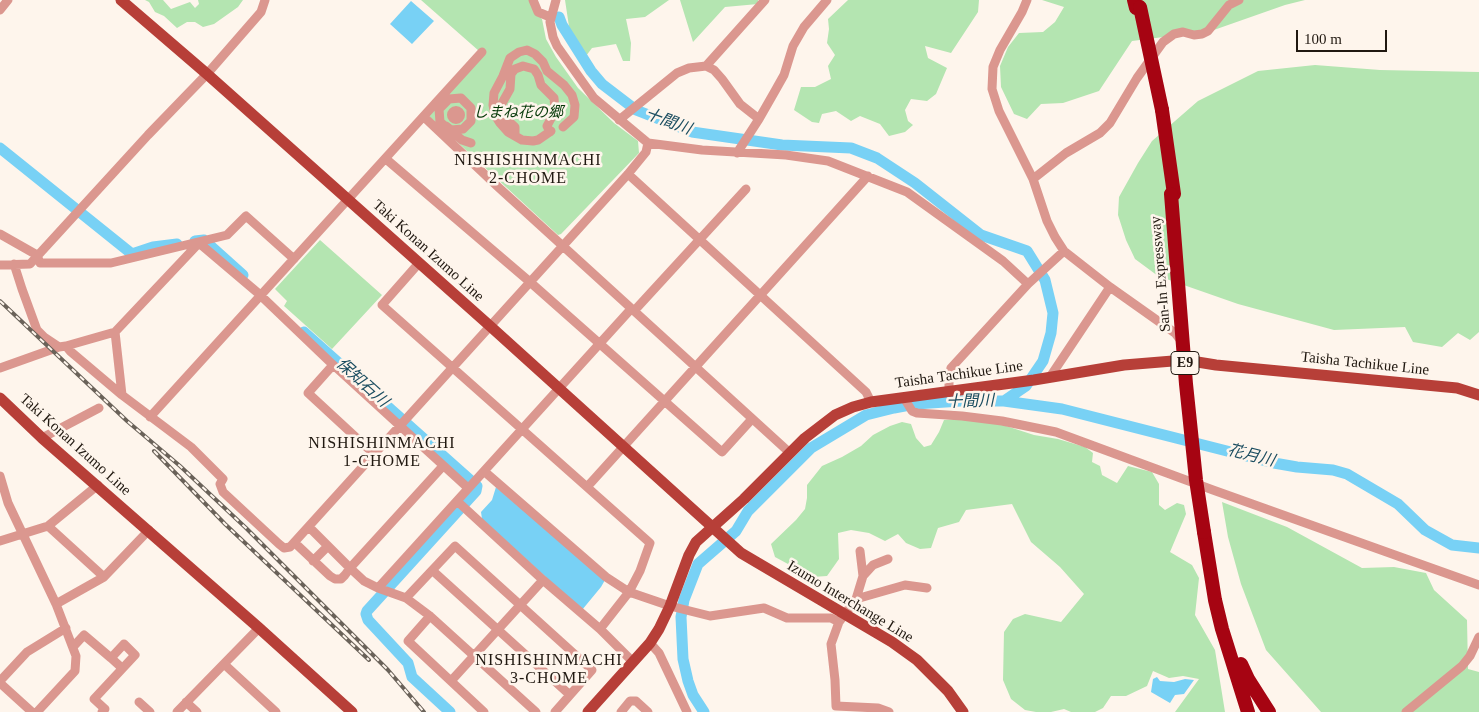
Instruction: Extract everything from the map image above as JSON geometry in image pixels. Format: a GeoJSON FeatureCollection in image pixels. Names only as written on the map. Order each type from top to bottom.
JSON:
{"type":"FeatureCollection","features":[{"type":"Feature","properties":{"kind":"highway","name":"San-In Expressway"},"geometry":{"type":"LineString","coordinates":[[1137,4],[1160,111],[1173,194],[1186,384],[1196,480],[1206,531],[1215,600],[1248,712]]}},
{"type":"Feature","properties":{"kind":"highway"},"geometry":{"type":"LineString","coordinates":[[1224,629],[1238,712]]}},
{"type":"Feature","properties":{"kind":"highway"},"geometry":{"type":"LineString","coordinates":[[1224,629],[1248,679],[1269,712]]}},
{"type":"Feature","properties":{"kind":"main road","name":"Taki Konan Izumo Line"},"geometry":{"type":"LineString","coordinates":[[122,0],[560,388],[716,532]]}},
{"type":"Feature","properties":{"kind":"main road","name":"Taisha Tachikue Line"},"geometry":{"type":"LineString","coordinates":[[588,712],[633,662],[659,629],[670,606],[688,555],[696,542],[716,532],[744,499],[805,438],[835,415],[853,407],[871,402],[1021,382],[1124,365],[1185,360],[1216,365],[1457,388],[1479,395]]}},
{"type":"Feature","properties":{"kind":"main road","name":"Taki Konan Izumo Line"},"geometry":{"type":"LineString","coordinates":[[0,398],[42,438],[149,530],[352,712]]}},
{"type":"Feature","properties":{"kind":"main road","name":"Izumo Interchange Line"},"geometry":{"type":"LineString","coordinates":[[716,532],[762,567],[841,618],[892,642],[917,660],[948,692],[963,712]]}},
{"type":"Feature","properties":{"kind":"street"},"geometry":{"type":"LineString","coordinates":[[0,10],[8,0]]}},
{"type":"Feature","properties":{"kind":"street"},"geometry":{"type":"LineString","coordinates":[[0,265],[30,264],[207,74],[261,12],[265,0]]}},
{"type":"Feature","properties":{"kind":"street"},"geometry":{"type":"LineString","coordinates":[[533,0],[538,12],[550,17]]}},
{"type":"Feature","properties":{"kind":"street"},"geometry":{"type":"LineString","coordinates":[[14,264],[37,330],[44,337],[62,347],[150,417],[191,446],[223,479],[220,484],[223,492],[279,544],[284,548],[290,547],[646,152],[648,143],[644,137],[619,120],[594,98],[565,58],[550,29],[550,17],[556,0]]}},
{"type":"Feature","properties":{"kind":"street"},"geometry":{"type":"LineString","coordinates":[[706,66],[765,0]]}},
{"type":"Feature","properties":{"kind":"street"},"geometry":{"type":"LineString","coordinates":[[737,153],[760,119],[784,75],[793,46],[804,27],[827,0]]}},
{"type":"Feature","properties":{"kind":"street"},"geometry":{"type":"LineString","coordinates":[[1027,0],[993,67],[992,89],[999,111],[1033,179],[1055,237],[1064,251],[1110,287],[1175,332],[1181,339],[1185,360]]}},
{"type":"Feature","properties":{"kind":"street"},"geometry":{"type":"LineString","coordinates":[[1033,179],[1066,153],[1100,133],[1110,123],[1137,78],[1163,42],[1174,34],[1183,32],[1194,35],[1208,31],[1229,5],[1239,0]]}},
{"type":"Feature","properties":{"kind":"street"},"geometry":{"type":"LineString","coordinates":[[515,136],[515,127],[504,118],[501,105],[510,89],[511,74],[518,68],[523,66],[531,67],[536,71],[541,85],[554,98],[555,111],[547,126],[551,132],[533,141],[522,140],[508,132],[495,115],[493,105],[494,92],[510,58],[519,52],[527,50],[535,54],[543,62],[547,71],[564,85],[572,95],[575,105],[574,117],[563,127]]}},
{"type":"Feature","properties":{"kind":"street"},"geometry":{"type":"LineString","coordinates":[[150,417],[349,201],[482,52]]}},
{"type":"Feature","properties":{"kind":"street"},"geometry":{"type":"LineString","coordinates":[[619,120],[677,73],[689,68],[706,66],[714,70],[740,104],[760,119]]}},
{"type":"Feature","properties":{"kind":"street"},"geometry":{"type":"LineString","coordinates":[[457,114],[446,126],[457,114],[476,114]]}},
{"type":"Feature","properties":{"kind":"street"},"geometry":{"type":"LineString","coordinates":[[457,114],[464,142],[470,143]]}},
{"type":"Feature","properties":{"kind":"street"},"geometry":{"type":"LineString","coordinates":[[424,116],[790,453]]}},
{"type":"Feature","properties":{"kind":"street"},"geometry":{"type":"LineString","coordinates":[[648,143],[702,150],[828,161],[906,192],[1003,262],[1028,284]]}},
{"type":"Feature","properties":{"kind":"street"},"geometry":{"type":"LineString","coordinates":[[386,159],[600,343],[722,452],[752,419]]}},
{"type":"Feature","properties":{"kind":"street"},"geometry":{"type":"LineString","coordinates":[[628,174],[866,392],[871,402]]}},
{"type":"Feature","properties":{"kind":"street"},"geometry":{"type":"LineString","coordinates":[[587,487],[868,176]]}},
{"type":"Feature","properties":{"kind":"street"},"geometry":{"type":"LineString","coordinates":[[378,588],[600,343],[746,188]]}},
{"type":"Feature","properties":{"kind":"street"},"geometry":{"type":"LineString","coordinates":[[0,234],[37,255],[40,263],[111,263],[227,236],[246,216],[294,259]]}},
{"type":"Feature","properties":{"kind":"street"},"geometry":{"type":"LineString","coordinates":[[199,243],[261,296],[333,365],[468,488]]}},
{"type":"Feature","properties":{"kind":"street"},"geometry":{"type":"LineString","coordinates":[[0,368],[62,347],[115,332],[199,243]]}},
{"type":"Feature","properties":{"kind":"street"},"geometry":{"type":"LineString","coordinates":[[949,391],[951,368],[1028,284],[1064,251]]}},
{"type":"Feature","properties":{"kind":"street"},"geometry":{"type":"LineString","coordinates":[[420,263],[382,305],[650,543],[640,571],[629,592],[600,629]]}},
{"type":"Feature","properties":{"kind":"street"},"geometry":{"type":"LineString","coordinates":[[1050,377],[1110,287]]}},
{"type":"Feature","properties":{"kind":"street"},"geometry":{"type":"LineString","coordinates":[[115,332],[122,395]]}},
{"type":"Feature","properties":{"kind":"street"},"geometry":{"type":"LineString","coordinates":[[333,365],[308,393],[374,454]]}},
{"type":"Feature","properties":{"kind":"street"},"geometry":{"type":"LineString","coordinates":[[904,398],[912,411],[916,413],[1002,420],[1056,432],[1479,585]]}},
{"type":"Feature","properties":{"kind":"street"},"geometry":{"type":"LineString","coordinates":[[42,438],[98,408]]}},
{"type":"Feature","properties":{"kind":"street"},"geometry":{"type":"LineString","coordinates":[[295,543],[335,579],[340,579],[444,466]]}},
{"type":"Feature","properties":{"kind":"street"},"geometry":{"type":"LineString","coordinates":[[485,472],[600,572],[629,592],[670,606],[710,616],[764,608],[787,618],[841,618]]}},
{"type":"Feature","properties":{"kind":"street"},"geometry":{"type":"LineString","coordinates":[[0,476],[8,504],[56,604],[76,656],[76,671],[37,712]]}},
{"type":"Feature","properties":{"kind":"street"},"geometry":{"type":"LineString","coordinates":[[0,542],[48,526],[98,485]]}},
{"type":"Feature","properties":{"kind":"street"},"geometry":{"type":"LineString","coordinates":[[457,501],[543,580],[600,629],[633,662]]}},
{"type":"Feature","properties":{"kind":"street"},"geometry":{"type":"LineString","coordinates":[[48,526],[104,577]]}},
{"type":"Feature","properties":{"kind":"street"},"geometry":{"type":"LineString","coordinates":[[309,527],[364,580],[378,588],[406,598],[430,616],[536,712]]}},
{"type":"Feature","properties":{"kind":"street"},"geometry":{"type":"LineString","coordinates":[[56,604],[104,577],[149,530]]}},
{"type":"Feature","properties":{"kind":"street"},"geometry":{"type":"LineString","coordinates":[[314,561],[328,546]]}},
{"type":"Feature","properties":{"kind":"street"},"geometry":{"type":"LineString","coordinates":[[406,598],[455,546],[592,670],[555,712]]}},
{"type":"Feature","properties":{"kind":"street"},"geometry":{"type":"LineString","coordinates":[[860,551],[863,576],[856,599],[841,618],[831,644],[836,706],[878,708],[888,712]]}},
{"type":"Feature","properties":{"kind":"street"},"geometry":{"type":"LineString","coordinates":[[863,576],[873,565],[888,559]]}},
{"type":"Feature","properties":{"kind":"street"},"geometry":{"type":"LineString","coordinates":[[433,571],[570,695]]}},
{"type":"Feature","properties":{"kind":"street"},"geometry":{"type":"LineString","coordinates":[[451,681],[543,580]]}},
{"type":"Feature","properties":{"kind":"street"},"geometry":{"type":"LineString","coordinates":[[856,599],[905,585],[927,588]]}},
{"type":"Feature","properties":{"kind":"street"},"geometry":{"type":"LineString","coordinates":[[430,616],[408,641],[484,712]]}},
{"type":"Feature","properties":{"kind":"street"},"geometry":{"type":"LineString","coordinates":[[32,712],[0,682],[27,652],[66,628]]}},
{"type":"Feature","properties":{"kind":"street"},"geometry":{"type":"LineString","coordinates":[[177,712],[224,664],[262,630]]}},
{"type":"Feature","properties":{"kind":"street"},"geometry":{"type":"LineString","coordinates":[[72,646],[84,635],[122,668]]}},
{"type":"Feature","properties":{"kind":"street"},"geometry":{"type":"LineString","coordinates":[[1406,712],[1462,666],[1470,656],[1479,637]]}},
{"type":"Feature","properties":{"kind":"street"},"geometry":{"type":"LineString","coordinates":[[650,642],[659,653],[687,712]]}},
{"type":"Feature","properties":{"kind":"street"},"geometry":{"type":"LineString","coordinates":[[102,712],[105,709],[94,699],[135,655],[124,644],[111,658]]}},
{"type":"Feature","properties":{"kind":"street"},"geometry":{"type":"LineString","coordinates":[[224,664],[276,712]]}},
{"type":"Feature","properties":{"kind":"street"},"geometry":{"type":"LineString","coordinates":[[621,712],[630,701],[636,701],[648,712]]}},
{"type":"Feature","properties":{"kind":"street"},"geometry":{"type":"LineString","coordinates":[[139,702],[150,712]]}},
{"type":"Feature","properties":{"kind":"street"},"geometry":{"type":"LineString","coordinates":[[186,702],[196,712]]}},
{"type":"Feature","properties":{"kind":"green space"},"geometry":{"type":"Polygon","coordinates":[[[145,0],[163,0],[171,9],[190,2],[195,8],[199,4],[198,0],[243,0],[238,7],[214,24],[203,27],[195,22],[187,22],[177,28],[164,16],[155,12],[149,2],[145,0]]]}},
{"type":"Feature","properties":{"kind":"green space","name":"しまね花の郷"},"geometry":{"type":"Polygon","coordinates":[[[421,0],[530,0],[536,13],[542,19],[546,39],[578,88],[614,123],[638,141],[639,153],[561,234],[558,235],[430,117],[479,51],[421,0]]]}},
{"type":"Feature","properties":{"kind":"green space"},"geometry":{"type":"Polygon","coordinates":[[[565,0],[669,0],[645,17],[626,19],[631,43],[630,61],[623,61],[616,44],[592,48],[586,56],[570,33],[565,0]]]}},
{"type":"Feature","properties":{"kind":"green space"},"geometry":{"type":"Polygon","coordinates":[[[680,0],[758,0],[758,4],[725,7],[693,42],[680,0]]]}},
{"type":"Feature","properties":{"kind":"green space"},"geometry":{"type":"Polygon","coordinates":[[[848,0],[979,0],[978,12],[951,53],[925,46],[928,58],[947,68],[936,94],[927,101],[911,99],[905,110],[908,121],[913,125],[905,132],[889,136],[880,124],[860,116],[851,121],[836,111],[822,114],[819,123],[812,122],[794,110],[801,87],[815,87],[831,79],[828,66],[835,55],[827,43],[828,19],[848,0]]]}},
{"type":"Feature","properties":{"kind":"green space"},"geometry":{"type":"Polygon","coordinates":[[[1042,0],[1305,0],[1285,5],[1211,31],[1132,41],[1099,91],[1063,103],[1041,104],[1027,119],[1014,114],[1001,87],[1000,66],[1008,47],[1019,33],[1043,32],[1055,22],[1064,7],[1042,0]]]}},
{"type":"Feature","properties":{"kind":"green space"},"geometry":{"type":"Polygon","coordinates":[[[1315,65],[1380,70],[1479,72],[1479,332],[1470,340],[1458,333],[1442,347],[1413,342],[1405,327],[1334,330],[1238,304],[1158,276],[1135,259],[1126,240],[1118,215],[1119,197],[1152,141],[1198,101],[1258,71],[1315,65]]]}},
{"type":"Feature","properties":{"kind":"green space"},"geometry":{"type":"Polygon","coordinates":[[[320,240],[382,295],[332,349],[284,306],[287,301],[275,289],[320,240]]]}},
{"type":"Feature","properties":{"kind":"green space"},"geometry":{"type":"Polygon","coordinates":[[[955,419],[1000,424],[1034,435],[1058,439],[1085,447],[1093,453],[1092,462],[1100,466],[1102,475],[1117,483],[1128,466],[1152,472],[1159,484],[1159,505],[1165,510],[1177,503],[1184,505],[1186,514],[1170,552],[1192,565],[1199,578],[1195,615],[1215,650],[1225,712],[1175,712],[1199,679],[1183,676],[1169,678],[1153,671],[1147,686],[1126,696],[1111,696],[1103,708],[1095,712],[1071,712],[1064,709],[1051,712],[1036,712],[1025,710],[1011,699],[1003,680],[1004,632],[1013,619],[1025,614],[1061,622],[1084,594],[1060,567],[1031,542],[1012,504],[966,510],[959,522],[938,528],[931,548],[920,549],[906,543],[898,534],[885,541],[869,533],[851,530],[838,533],[839,559],[827,576],[812,577],[775,557],[771,544],[805,509],[807,485],[822,466],[861,446],[873,435],[902,422],[911,424],[916,438],[924,447],[931,445],[944,420],[955,419]]]}},
{"type":"Feature","properties":{"kind":"green space"},"geometry":{"type":"Polygon","coordinates":[[[1222,502],[1287,527],[1362,568],[1394,567],[1426,573],[1434,590],[1467,620],[1468,669],[1479,672],[1479,712],[1321,712],[1266,650],[1241,584],[1228,537],[1222,502]]]}},
{"type":"Feature","properties":{"kind":"water"},"geometry":{"type":"Polygon","coordinates":[[[411,1],[434,21],[412,44],[390,24],[411,1]]]}},
{"type":"Feature","properties":{"kind":"water"},"geometry":{"type":"Polygon","coordinates":[[[496,487],[605,580],[582,610],[482,519],[481,512],[492,500],[496,487]]]}},
{"type":"Feature","properties":{"kind":"water"},"geometry":{"type":"Polygon","coordinates":[[[1157,677],[1160,681],[1194,680],[1184,694],[1175,695],[1170,703],[1151,692],[1153,679],[1157,677]]]}},
{"type":"Feature","properties":{"kind":"waterway","name":"十間川"},"geometry":{"type":"LineString","coordinates":[[559,17],[591,71],[602,84],[636,110],[692,132],[782,145],[851,148],[877,158],[915,183],[981,235],[1027,251],[1045,280],[1053,313],[1051,333],[1043,361],[1026,386],[1004,401]]}},
{"type":"Feature","properties":{"kind":"waterway","name":"保知石川"},"geometry":{"type":"LineString","coordinates":[[0,148],[132,254],[153,247],[177,244]]}},
{"type":"Feature","properties":{"kind":"waterway","name":"保知石川"},"geometry":{"type":"LineString","coordinates":[[195,241],[204,240],[243,275]]}},
{"type":"Feature","properties":{"kind":"waterway","name":"保知石川"},"geometry":{"type":"LineString","coordinates":[[304,332],[477,486],[476,491],[366,614],[368,620],[408,663],[412,677],[450,712]]}},
{"type":"Feature","properties":{"kind":"waterway","name":"十間川"},"geometry":{"type":"LineString","coordinates":[[704,712],[693,695],[688,681],[683,659],[681,617],[684,600],[698,564],[736,531],[748,511],[811,448],[866,415],[894,408],[915,404],[961,401],[1004,401],[1062,409],[1274,463],[1333,470],[1347,474],[1398,504],[1425,530],[1452,545],[1479,548]]}},
{"type":"Feature","properties":{"kind":"railway"},"geometry":{"type":"LineString","coordinates":[[0,301],[127,421],[180,466],[246,528],[388,670],[424,712]]}},
{"type":"Feature","properties":{"kind":"railway"},"geometry":{"type":"LineString","coordinates":[[154,451],[225,524],[369,660]]}},
{"type":"Feature","properties":{"kind":"district","name":"NISHISHINMACHI 2-CHOME"},"geometry":{"type":"Point","coordinates":[528,170]}},
{"type":"Feature","properties":{"kind":"district","name":"NISHISHINMACHI 1-CHOME"},"geometry":{"type":"Point","coordinates":[382,453]}},
{"type":"Feature","properties":{"kind":"district","name":"NISHISHINMACHI 3-CHOME"},"geometry":{"type":"Point","coordinates":[549,670]}},
{"type":"Feature","properties":{"kind":"water label","name":"花月川"},"geometry":{"type":"Point","coordinates":[1251,456]}}]}
